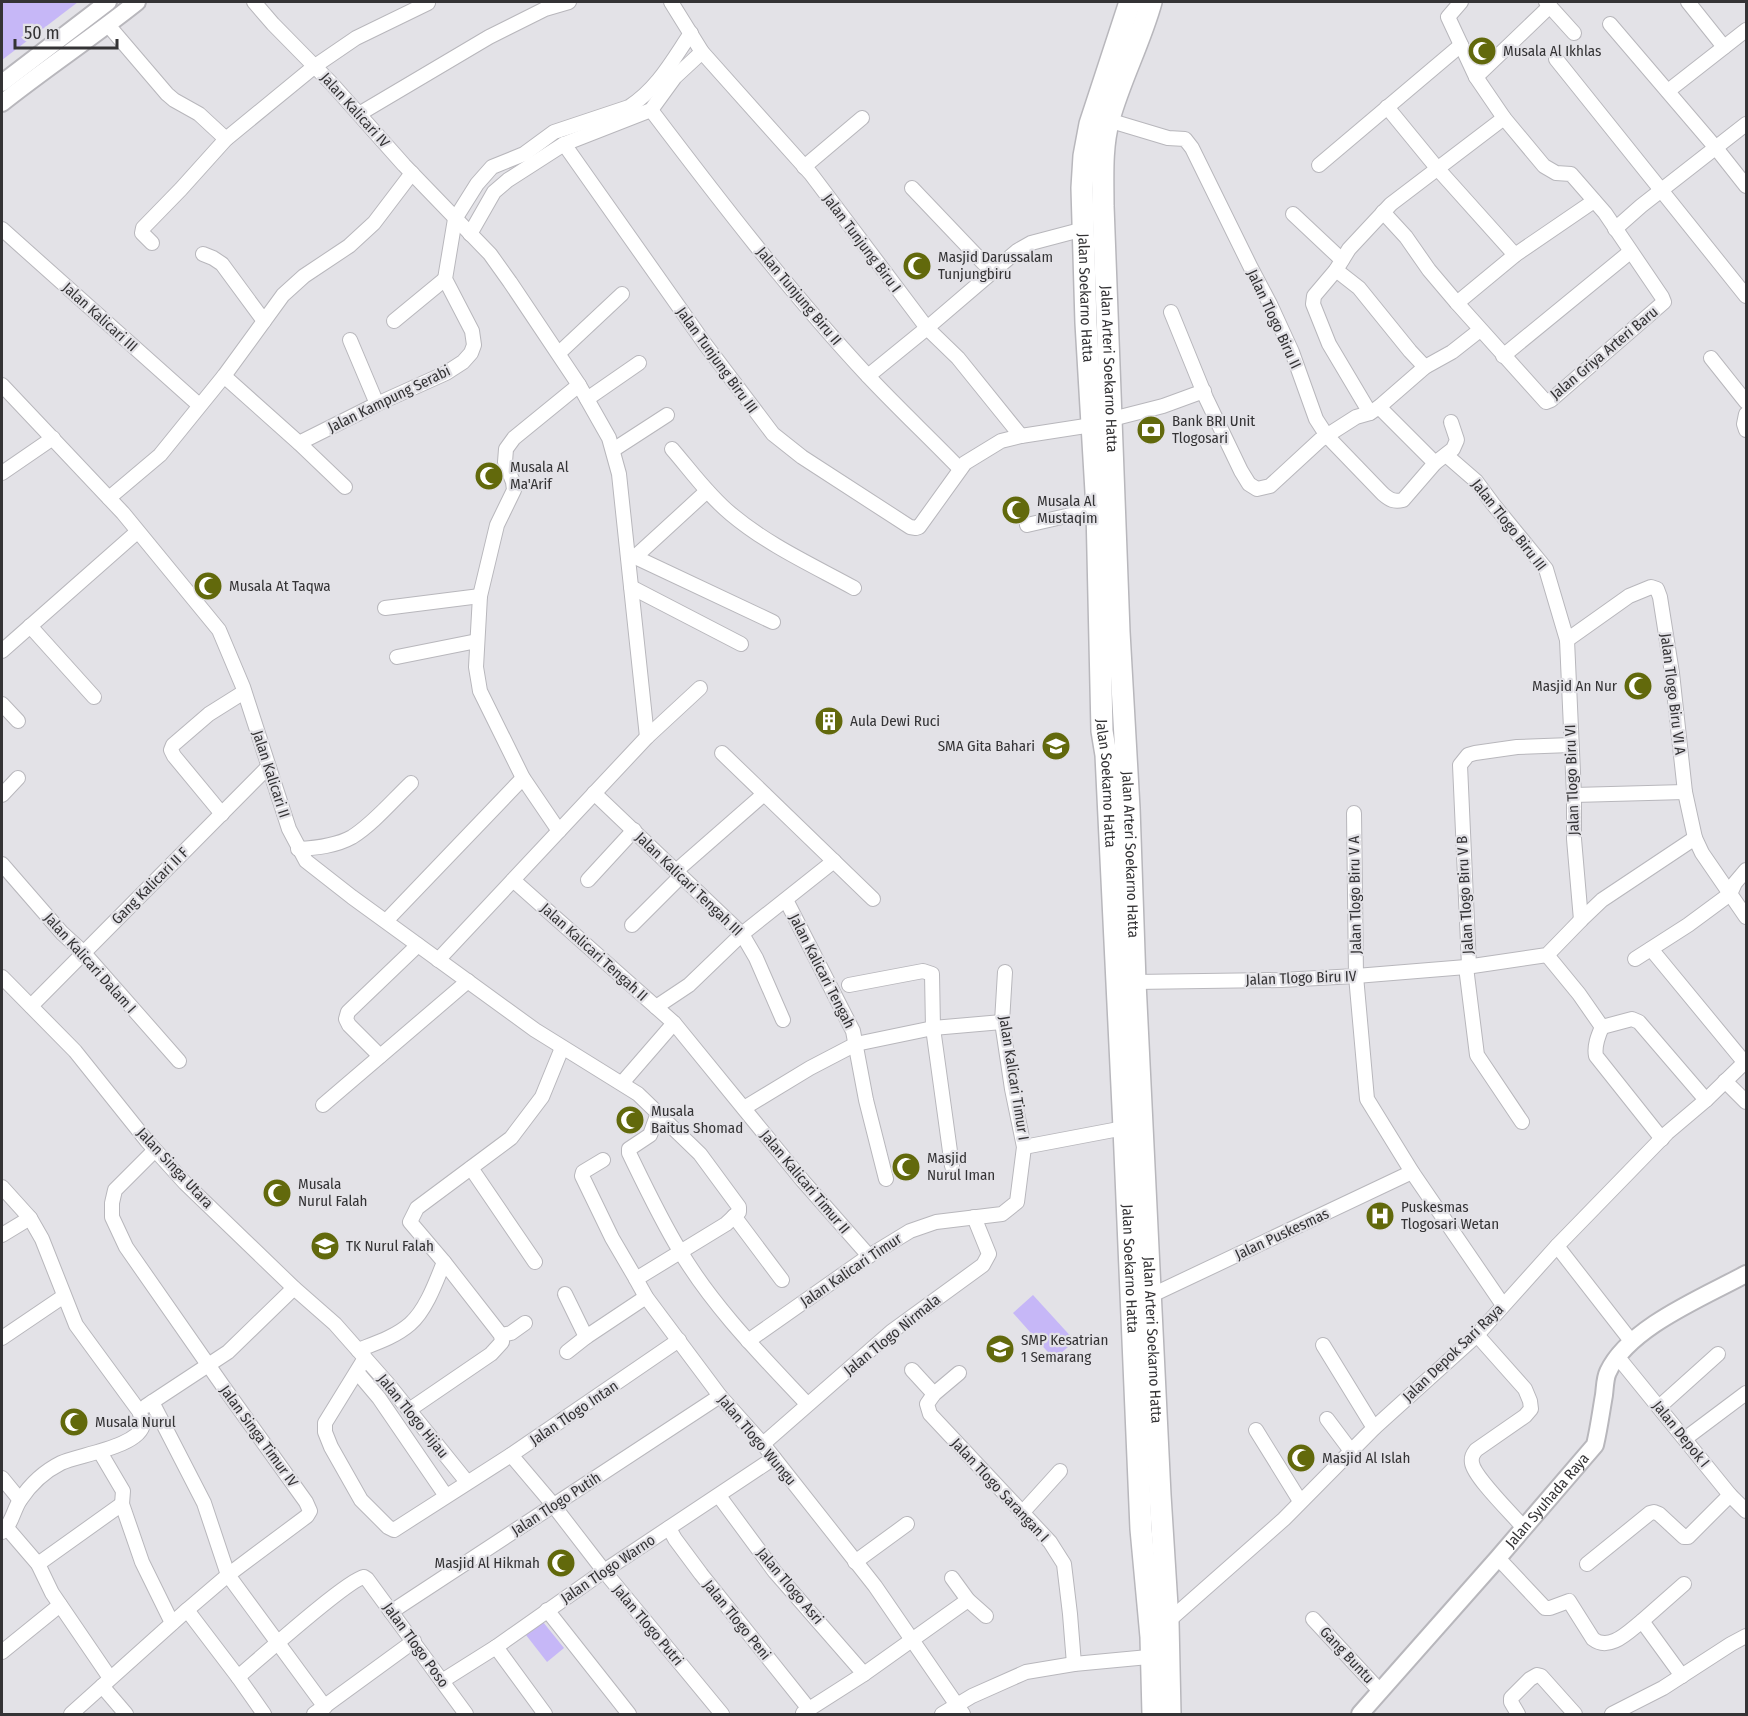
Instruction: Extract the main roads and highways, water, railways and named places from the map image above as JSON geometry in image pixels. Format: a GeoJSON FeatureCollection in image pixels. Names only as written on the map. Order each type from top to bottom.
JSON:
{"type":"FeatureCollection","features":[{"type":"Feature","properties":{"kind":"main road","name":"Jalan Soekarno Hatta"},"geometry":{"type":"LineString","coordinates":[[1130,2],[1090,124],[1083,177],[1086,323],[1102,422],[1097,509],[1109,632],[1102,731],[1107,765],[1133,1127],[1141,1528],[1151,1636],[1159,1656],[1153,1714]]}},
{"type":"Feature","properties":{"kind":"main road","name":"Jalan Arteri Soekarno Hatta"},"geometry":{"type":"LineString","coordinates":[[1151,2],[1145,24],[1108,120],[1103,166],[1102,422],[1109,632],[1129,808],[1135,982],[1133,1127],[1150,1296],[1168,1622],[1159,1656],[1170,1714]]}},
{"type":"Feature","properties":{"kind":"place","name":"Musala Al Ikhlas"},"geometry":{"type":"Point","coordinates":[1482,51]}},
{"type":"Feature","properties":{"kind":"place","name":"Masjid Darussalam Tunjungbiru"},"geometry":{"type":"Point","coordinates":[917,266]}},
{"type":"Feature","properties":{"kind":"place","name":"Bank BRI Unit Tlogosari"},"geometry":{"type":"Point","coordinates":[1151,430]}},
{"type":"Feature","properties":{"kind":"place","name":"Musala Al Ma'Arif"},"geometry":{"type":"Point","coordinates":[489,476]}},
{"type":"Feature","properties":{"kind":"place","name":"Musala Al Mustaqim"},"geometry":{"type":"Point","coordinates":[1016,510]}},
{"type":"Feature","properties":{"kind":"place","name":"Musala At Taqwa"},"geometry":{"type":"Point","coordinates":[208,586]}},
{"type":"Feature","properties":{"kind":"place","name":"Masjid An Nur"},"geometry":{"type":"Point","coordinates":[1638,686]}},
{"type":"Feature","properties":{"kind":"place","name":"Aula Dewi Ruci"},"geometry":{"type":"Point","coordinates":[829,721]}},
{"type":"Feature","properties":{"kind":"place","name":"SMA Gita Bahari"},"geometry":{"type":"Point","coordinates":[1056,746]}},
{"type":"Feature","properties":{"kind":"place","name":"Musala Baitus Shomad"},"geometry":{"type":"Point","coordinates":[630,1120]}},
{"type":"Feature","properties":{"kind":"place","name":"Masjid Nurul Iman"},"geometry":{"type":"Point","coordinates":[906,1167]}},
{"type":"Feature","properties":{"kind":"place","name":"Musala Nurul Falah"},"geometry":{"type":"Point","coordinates":[277,1193]}},
{"type":"Feature","properties":{"kind":"place","name":"Puskesmas Tlogosari Wetan"},"geometry":{"type":"Point","coordinates":[1380,1216]}},
{"type":"Feature","properties":{"kind":"place","name":"TK Nurul Falah"},"geometry":{"type":"Point","coordinates":[325,1246]}},
{"type":"Feature","properties":{"kind":"place","name":"SMP Kesatrian 1 Semarang"},"geometry":{"type":"Point","coordinates":[1000,1349]}},
{"type":"Feature","properties":{"kind":"place","name":"Musala Nurul"},"geometry":{"type":"Point","coordinates":[74,1422]}},
{"type":"Feature","properties":{"kind":"place","name":"Masjid Al Islah"},"geometry":{"type":"Point","coordinates":[1301,1458]}},
{"type":"Feature","properties":{"kind":"place","name":"Masjid Al Hikmah"},"geometry":{"type":"Point","coordinates":[561,1563]}}]}
